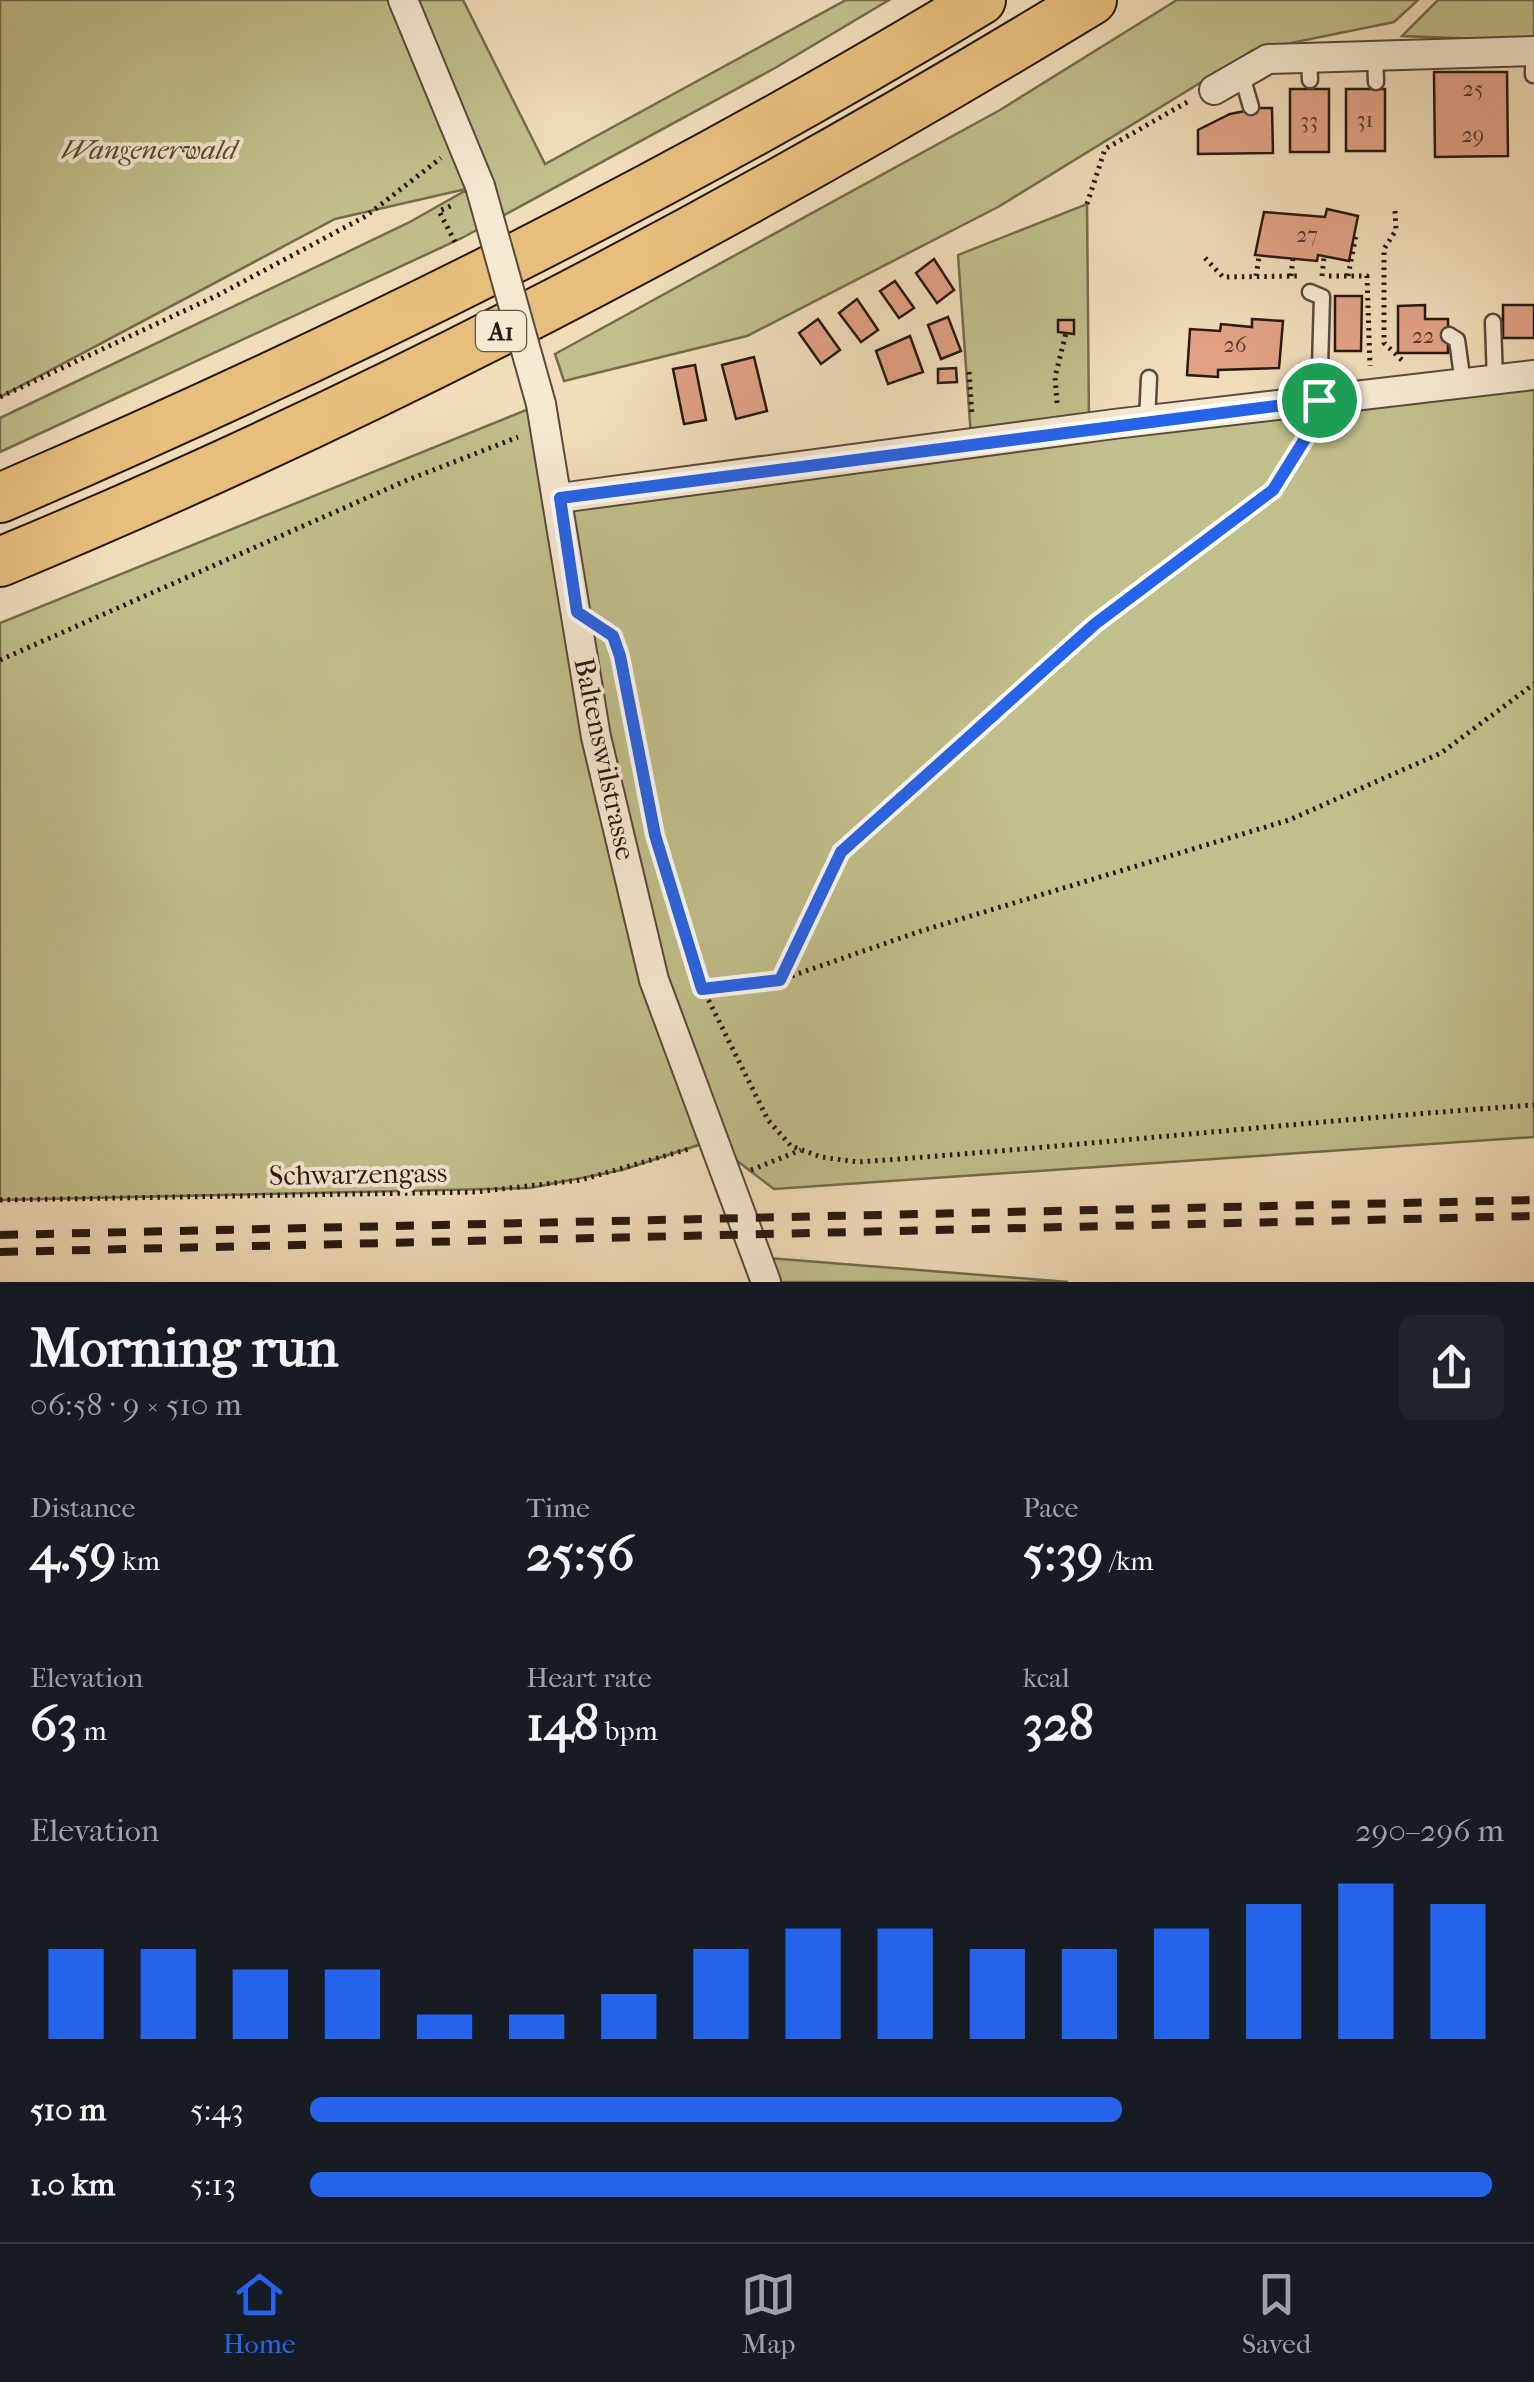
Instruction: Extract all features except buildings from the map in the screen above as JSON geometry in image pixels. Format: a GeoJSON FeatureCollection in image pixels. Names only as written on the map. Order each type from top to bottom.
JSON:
{"type":"FeatureCollection","features":[{"type":"Feature","properties":{"kind":"highway","name":"A1"},"geometry":{"type":"LineString","coordinates":[[0,498],[305,363],[534,249],[812,99],[981,0]]}},
{"type":"Feature","properties":{"kind":"highway","name":"A1"},"geometry":{"type":"LineString","coordinates":[[0,562],[294,432],[577,292],[858,140],[1092,0]]}},
{"type":"Feature","properties":{"kind":"street","name":"Baltenswilstrasse"},"geometry":{"type":"LineString","coordinates":[[403,0],[480,186],[543,416],[560,498],[596,737],[654,980],[766,1282]]}},
{"type":"Feature","properties":{"kind":"street"},"geometry":{"type":"LineString","coordinates":[[1214,90],[1268,59],[1309,69],[1375,53],[1534,50]]}},
{"type":"Feature","properties":{"kind":"street"},"geometry":{"type":"LineString","coordinates":[[560,498],[1061,431],[1534,375]]}},
{"type":"Feature","properties":{"kind":"lane"},"geometry":{"type":"LineString","coordinates":[[1533,75],[1534,50]]}},
{"type":"Feature","properties":{"kind":"lane"},"geometry":{"type":"LineString","coordinates":[[1375,53],[1376,82]]}},
{"type":"Feature","properties":{"kind":"lane"},"geometry":{"type":"LineString","coordinates":[[1242,76],[1251,107]]}},
{"type":"Feature","properties":{"kind":"lane"},"geometry":{"type":"LineString","coordinates":[[1310,292],[1322,296],[1325,400]]}},
{"type":"Feature","properties":{"kind":"lane"},"geometry":{"type":"LineString","coordinates":[[1493,322],[1496,380]]}},
{"type":"Feature","properties":{"kind":"lane"},"geometry":{"type":"LineString","coordinates":[[1449,335],[1458,340],[1463,383]]}},
{"type":"Feature","properties":{"kind":"lane"},"geometry":{"type":"LineString","coordinates":[[1147,421],[1149,378]]}},
{"type":"Feature","properties":{"kind":"path"},"geometry":{"type":"LineString","coordinates":[[1087,204],[1105,149],[1174,107],[1214,90]]}},
{"type":"Feature","properties":{"kind":"path"},"geometry":{"type":"LineString","coordinates":[[0,397],[218,295],[366,216],[463,141]]}},
{"type":"Feature","properties":{"kind":"path"},"geometry":{"type":"LineString","coordinates":[[1395,211],[1396,230],[1384,249],[1384,343],[1398,360],[1410,360]]}},
{"type":"Feature","properties":{"kind":"path"},"geometry":{"type":"LineString","coordinates":[[440,213],[454,242]]}},
{"type":"Feature","properties":{"kind":"path"},"geometry":{"type":"LineString","coordinates":[[1348,276],[1356,234]]}},
{"type":"Feature","properties":{"kind":"path"},"geometry":{"type":"LineString","coordinates":[[1322,276],[1324,257]]}},
{"type":"Feature","properties":{"kind":"path"},"geometry":{"type":"LineString","coordinates":[[1256,276],[1260,258]]}},
{"type":"Feature","properties":{"kind":"path"},"geometry":{"type":"LineString","coordinates":[[1291,276],[1293,258]]}},
{"type":"Feature","properties":{"kind":"path"},"geometry":{"type":"LineString","coordinates":[[1061,431],[1055,377],[1066,333]]}},
{"type":"Feature","properties":{"kind":"path"},"geometry":{"type":"LineString","coordinates":[[969,372],[974,443]]}},
{"type":"Feature","properties":{"kind":"path"},"geometry":{"type":"LineString","coordinates":[[780,980],[841,852],[1095,624],[1273,490],[1325,400]]}},
{"type":"Feature","properties":{"kind":"path"},"geometry":{"type":"LineString","coordinates":[[0,660],[543,416]]}},
{"type":"Feature","properties":{"kind":"path"},"geometry":{"type":"LineString","coordinates":[[577,612],[613,636],[620,656],[655,835],[702,989],[768,1120],[792,1146],[858,1162],[1099,1145],[1312,1120],[1534,1105]]}},
{"type":"Feature","properties":{"kind":"path"},"geometry":{"type":"LineString","coordinates":[[702,989],[780,980],[921,931],[1289,820],[1441,753],[1534,684]]}},
{"type":"Feature","properties":{"kind":"path","name":"Schwarzengass"},"geometry":{"type":"LineString","coordinates":[[0,1200],[530,1188],[622,1170],[711,1141]]}},
{"type":"Feature","properties":{"kind":"path"},"geometry":{"type":"LineString","coordinates":[[725,1180],[802,1150]]}},
{"type":"Feature","properties":{"kind":"green space","name":"Wangenerwald"},"geometry":{"type":"Polygon","coordinates":[[[0,0],[463,0],[545,164],[846,0],[889,0],[775,68],[462,238],[0,452],[0,418],[408,223],[463,192],[493,188],[479,186],[335,219],[0,397],[0,0]]]}},
{"type":"Feature","properties":{"kind":"green space"},"geometry":{"type":"Polygon","coordinates":[[[1177,0],[1418,0],[1394,22],[1252,51],[998,207],[747,336],[564,381],[555,354],[1000,110],[1177,0]]]}},
{"type":"Feature","properties":{"kind":"green space"},"geometry":{"type":"Polygon","coordinates":[[[1438,0],[1534,0],[1534,41],[1402,36],[1438,0]]]}},
{"type":"Feature","properties":{"kind":"green space"},"geometry":{"type":"Polygon","coordinates":[[[1087,204],[1089,422],[971,437],[958,255],[1087,204]]]}},
{"type":"Feature","properties":{"kind":"green space"},"geometry":{"type":"Polygon","coordinates":[[[1534,375],[1534,1137],[774,1189],[711,1141],[622,1170],[530,1188],[0,1200],[0,623],[541,404],[560,497],[1534,375]]]}},
{"type":"Feature","properties":{"kind":"green space"},"geometry":{"type":"Polygon","coordinates":[[[757,1257],[1068,1282],[766,1282],[757,1257]]]}},
{"type":"Feature","properties":{"kind":"railway"},"geometry":{"type":"LineString","coordinates":[[0,1235],[1534,1200]]}},
{"type":"Feature","properties":{"kind":"railway"},"geometry":{"type":"LineString","coordinates":[[0,1252],[1534,1216]]}},
{"type":"Feature","properties":{"kind":"route"},"geometry":{"type":"LineString","coordinates":[[1330,399],[1273,490],[1095,624],[841,852],[780,980],[702,989],[655,835],[620,656],[613,636],[577,612],[560,498],[1319,400],[1330,399]]}}]}
